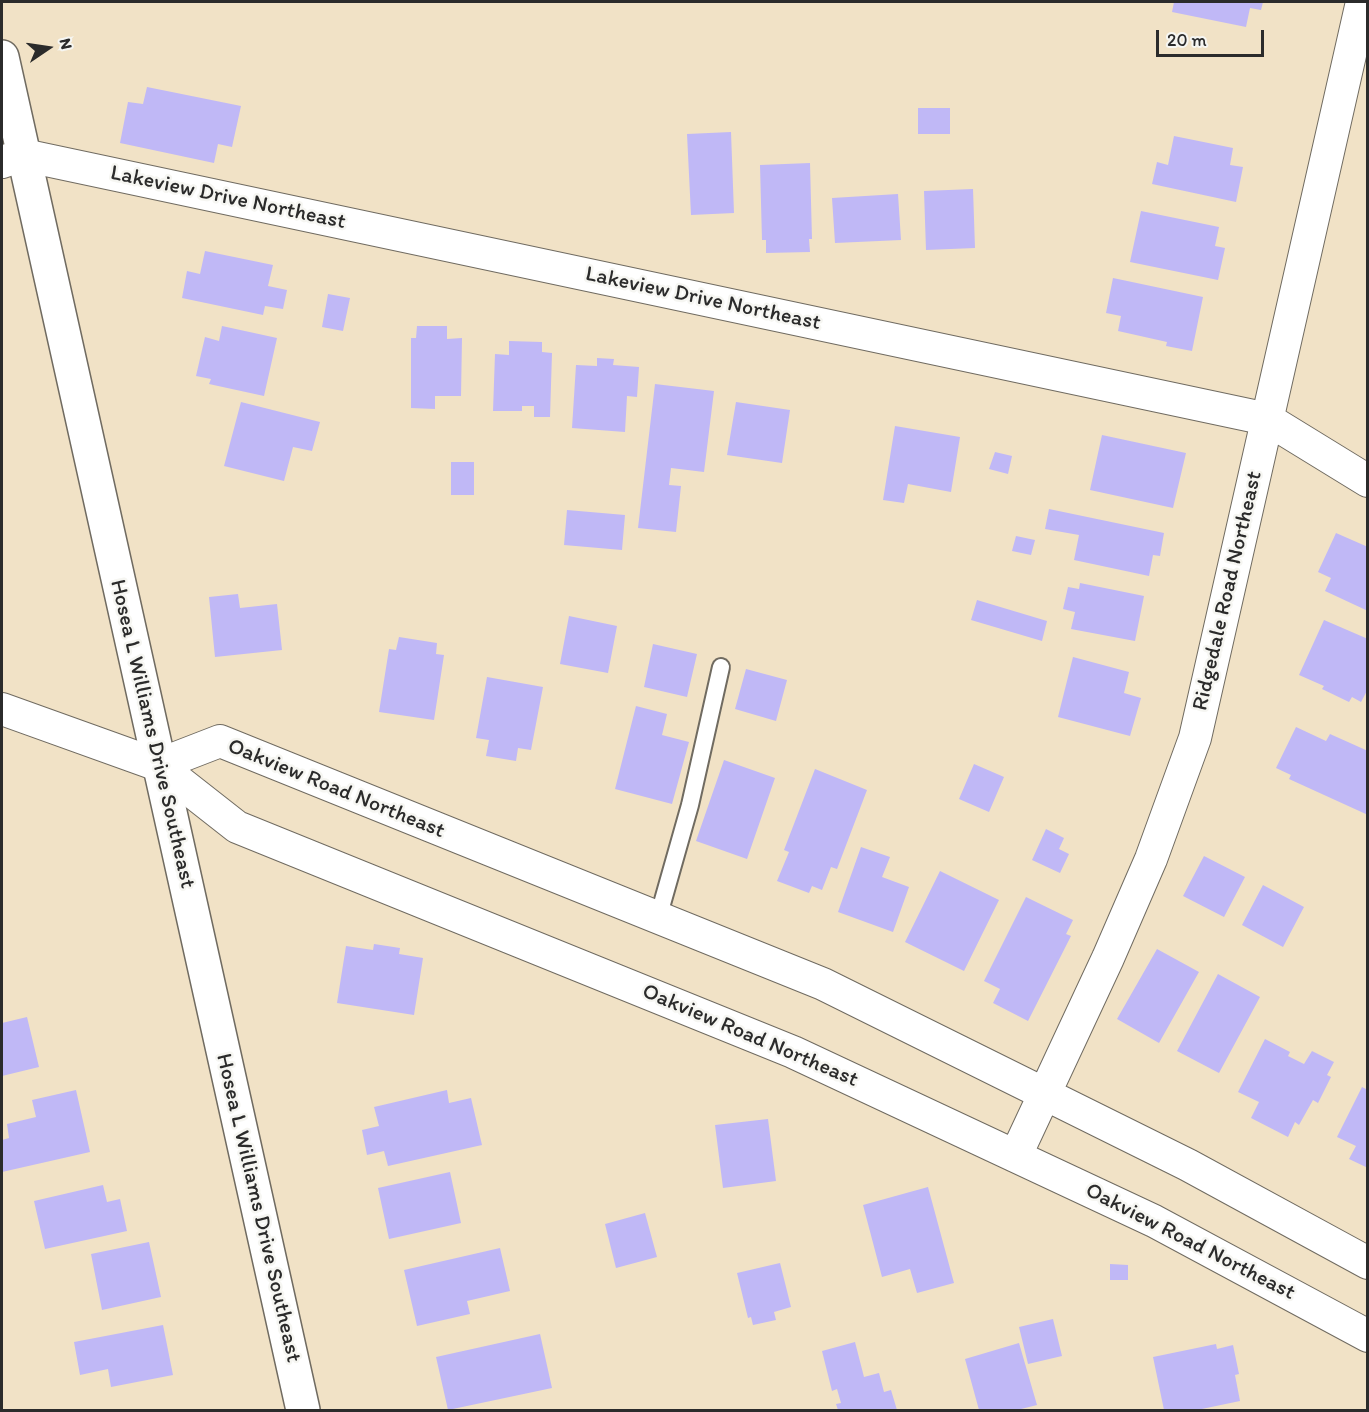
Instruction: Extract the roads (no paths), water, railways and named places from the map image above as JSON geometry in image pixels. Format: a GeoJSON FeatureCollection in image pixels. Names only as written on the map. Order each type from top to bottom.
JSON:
{"type":"FeatureCollection","features":[{"type":"Feature","properties":{"kind":"street","name":"Ridgedale Road Northeast"},"geometry":{"type":"LineString","coordinates":[[1016,1155],[1108,958],[1151,859],[1195,738],[1362,2]]}},
{"type":"Feature","properties":{"kind":"street","name":"Hosea L Williams Drive Southeast"},"geometry":{"type":"LineString","coordinates":[[2,57],[12,158],[158,765],[303,1410]]}},
{"type":"Feature","properties":{"kind":"street","name":"Lakeview Drive Northeast"},"geometry":{"type":"LineString","coordinates":[[12,158],[1268,419],[1368,482]]}},
{"type":"Feature","properties":{"kind":"street"},"geometry":{"type":"LineString","coordinates":[[2,709],[158,765]]}},
{"type":"Feature","properties":{"kind":"street","name":"Oakview Road Northeast"},"geometry":{"type":"LineString","coordinates":[[158,765],[220,741],[823,984],[1188,1165],[1368,1263]]}},
{"type":"Feature","properties":{"kind":"street","name":"Oakview Road Northeast"},"geometry":{"type":"LineString","coordinates":[[158,765],[237,827],[793,1052],[1154,1221],[1368,1336]]}},
{"type":"Feature","properties":{"kind":"lane"},"geometry":{"type":"LineString","coordinates":[[658,918],[690,805],[721,667]]}}]}
